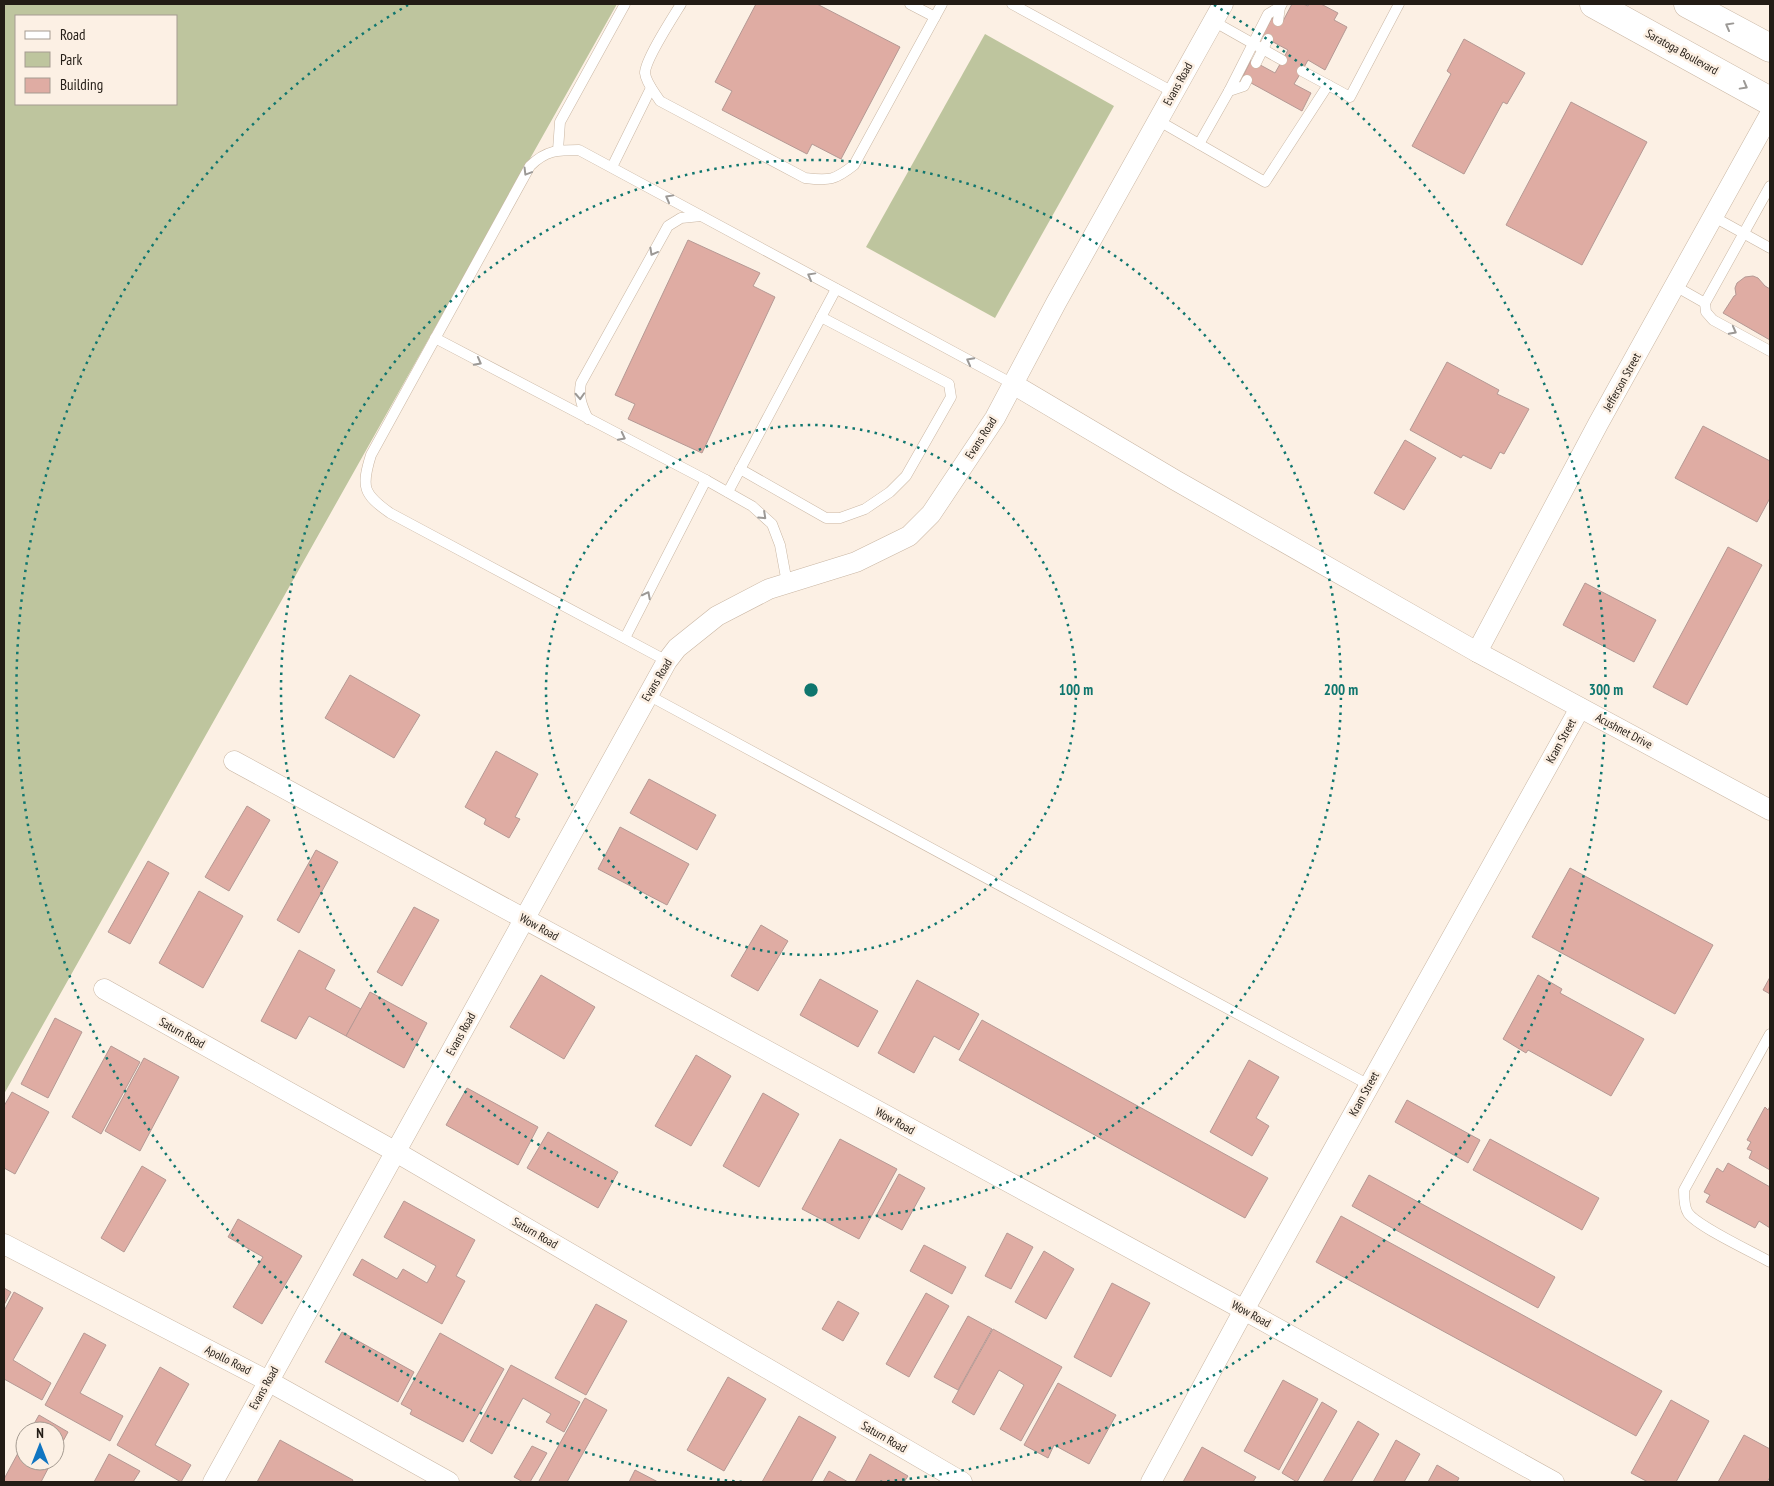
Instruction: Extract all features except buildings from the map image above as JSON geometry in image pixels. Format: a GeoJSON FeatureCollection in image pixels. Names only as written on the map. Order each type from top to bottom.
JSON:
{"type":"FeatureCollection","features":[{"type":"Feature","properties":{"kind":"main road","name":"Saratoga Boulevard"},"geometry":{"type":"LineString","coordinates":[[1594,4],[1770,101]]}},
{"type":"Feature","properties":{"kind":"main road"},"geometry":{"type":"LineString","coordinates":[[1688,4],[1770,48]]}},
{"type":"Feature","properties":{"kind":"street","name":"Evans Road"},"geometry":{"type":"LineString","coordinates":[[213,1482],[667,661],[677,648],[717,616],[769,589],[856,562],[909,536],[931,514],[994,418],[1223,4]]}},
{"type":"Feature","properties":{"kind":"street","name":"Jefferson Street"},"geometry":{"type":"LineString","coordinates":[[1477,652],[1598,424],[1770,114]]}},
{"type":"Feature","properties":{"kind":"street","name":"Acushnet Drive"},"geometry":{"type":"LineString","coordinates":[[1013,384],[1175,480],[1477,652],[1770,810]]}},
{"type":"Feature","properties":{"kind":"street","name":"Kram Street"},"geometry":{"type":"LineString","coordinates":[[1151,1482],[1244,1310],[1580,708]]}},
{"type":"Feature","properties":{"kind":"street","name":"Wow Road"},"geometry":{"type":"LineString","coordinates":[[234,761],[1244,1310],[1554,1482]]}},
{"type":"Feature","properties":{"kind":"street","name":"Saturn Road"},"geometry":{"type":"LineString","coordinates":[[104,989],[396,1152],[962,1482]]}},
{"type":"Feature","properties":{"kind":"street","name":"Apollo Road"},"geometry":{"type":"LineString","coordinates":[[4,1244],[268,1381],[449,1482]]}},
{"type":"Feature","properties":{"kind":"lane"},"geometry":{"type":"LineString","coordinates":[[558,150],[560,122],[625,4]]}},
{"type":"Feature","properties":{"kind":"lane"},"geometry":{"type":"LineString","coordinates":[[681,4],[650,58],[645,73],[651,88],[660,101],[805,178],[820,180],[838,177],[854,165],[942,4]]}},
{"type":"Feature","properties":{"kind":"lane"},"geometry":{"type":"LineString","coordinates":[[910,4],[935,17]]}},
{"type":"Feature","properties":{"kind":"lane"},"geometry":{"type":"LineString","coordinates":[[1012,4],[1173,92]]}},
{"type":"Feature","properties":{"kind":"lane"},"geometry":{"type":"LineString","coordinates":[[1302,71],[1350,97],[1399,4]]}},
{"type":"Feature","properties":{"kind":"lane"},"geometry":{"type":"LineString","coordinates":[[1199,144],[1229,91],[1268,14],[1281,5]]}},
{"type":"Feature","properties":{"kind":"lane"},"geometry":{"type":"LineString","coordinates":[[1278,21],[1281,5]]}},
{"type":"Feature","properties":{"kind":"lane"},"geometry":{"type":"LineString","coordinates":[[1213,22],[1282,60]]}},
{"type":"Feature","properties":{"kind":"lane"},"geometry":{"type":"LineString","coordinates":[[1256,62],[1268,39]]}},
{"type":"Feature","properties":{"kind":"lane"},"geometry":{"type":"LineString","coordinates":[[1229,91],[1244,86],[1247,80]]}},
{"type":"Feature","properties":{"kind":"lane"},"geometry":{"type":"LineString","coordinates":[[1159,121],[1265,182],[1328,86]]}},
{"type":"Feature","properties":{"kind":"lane"},"geometry":{"type":"LineString","coordinates":[[612,167],[651,88]]}},
{"type":"Feature","properties":{"kind":"lane"},"geometry":{"type":"LineString","coordinates":[[667,661],[390,513],[373,501],[366,487],[366,470],[371,455],[530,166],[539,156],[558,150],[579,150],[1013,384]]}},
{"type":"Feature","properties":{"kind":"lane"},"geometry":{"type":"LineString","coordinates":[[1770,186],[1705,303],[1706,312],[1713,320],[1770,350]]}},
{"type":"Feature","properties":{"kind":"lane"},"geometry":{"type":"LineString","coordinates":[[588,419],[578,394],[581,383],[668,226],[681,218],[702,216]]}},
{"type":"Feature","properties":{"kind":"lane"},"geometry":{"type":"LineString","coordinates":[[1714,217],[1770,248]]}},
{"type":"Feature","properties":{"kind":"lane"},"geometry":{"type":"LineString","coordinates":[[1675,286],[1705,303]]}},
{"type":"Feature","properties":{"kind":"lane"},"geometry":{"type":"LineString","coordinates":[[728,492],[836,289]]}},
{"type":"Feature","properties":{"kind":"lane"},"geometry":{"type":"LineString","coordinates":[[740,469],[826,518],[840,518],[865,509],[890,492],[906,476],[951,397],[949,384],[821,317]]}},
{"type":"Feature","properties":{"kind":"lane"},"geometry":{"type":"LineString","coordinates":[[435,338],[752,506],[772,524],[780,545],[787,583]]}},
{"type":"Feature","properties":{"kind":"lane"},"geometry":{"type":"LineString","coordinates":[[625,638],[706,480]]}},
{"type":"Feature","properties":{"kind":"lane"},"geometry":{"type":"LineString","coordinates":[[648,695],[1369,1085]]}},
{"type":"Feature","properties":{"kind":"lane"},"geometry":{"type":"LineString","coordinates":[[1770,1034],[1684,1190],[1687,1212],[1698,1223],[1770,1262]]}},
{"type":"Feature","properties":{"kind":"green space"},"geometry":{"type":"Polygon","coordinates":[[[4,4],[617,4],[4,1094],[4,4]]]}},
{"type":"Feature","properties":{"kind":"green space"},"geometry":{"type":"Polygon","coordinates":[[[985,34],[1114,106],[995,318],[866,247],[985,34]]]}}]}
